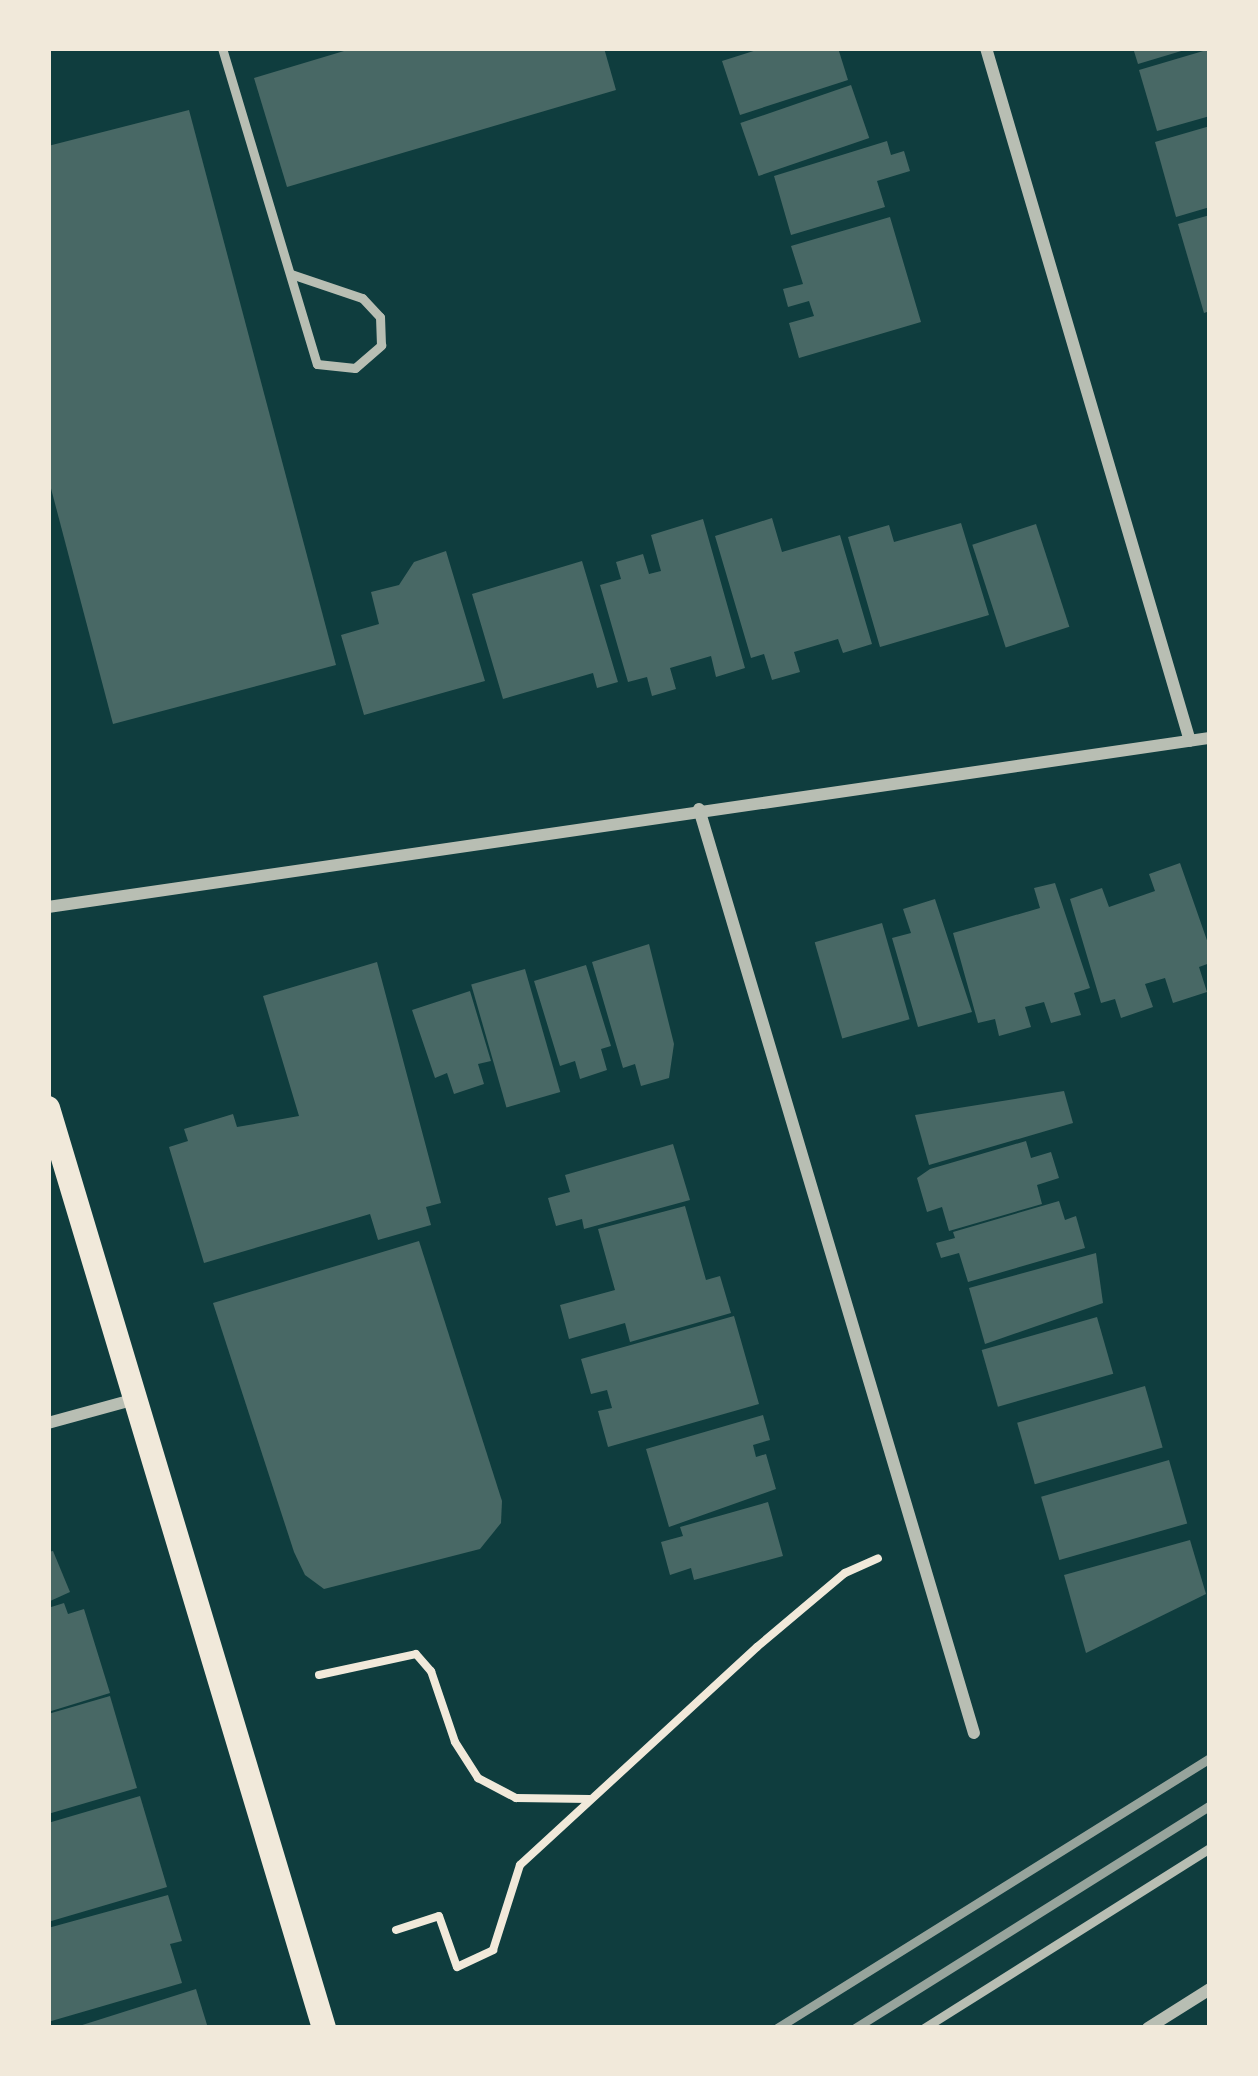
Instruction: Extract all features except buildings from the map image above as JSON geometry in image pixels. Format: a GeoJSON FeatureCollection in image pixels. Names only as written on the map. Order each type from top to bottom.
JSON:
{"type":"FeatureCollection","features":[{"type":"Feature","properties":{"kind":"main road"},"geometry":{"type":"LineString","coordinates":[[48,1108],[324,2028]]}},
{"type":"Feature","properties":{"kind":"street"},"geometry":{"type":"LineString","coordinates":[[986,48],[1190,740]]}},
{"type":"Feature","properties":{"kind":"street"},"geometry":{"type":"LineString","coordinates":[[48,907],[1210,737]]}},
{"type":"Feature","properties":{"kind":"street"},"geometry":{"type":"LineString","coordinates":[[699,809],[974,1733]]}},
{"type":"Feature","properties":{"kind":"street"},"geometry":{"type":"LineString","coordinates":[[48,1424],[132,1400]]}},
{"type":"Feature","properties":{"kind":"street"},"geometry":{"type":"LineString","coordinates":[[1148,2028],[1210,1989]]}},
{"type":"Feature","properties":{"kind":"lane"},"geometry":{"type":"LineString","coordinates":[[222,48],[317,364],[355,368],[381,345],[380,317],[362,298],[291,274]]}},
{"type":"Feature","properties":{"kind":"lane"},"geometry":{"type":"LineString","coordinates":[[924,2028],[1210,1849]]}},
{"type":"Feature","properties":{"kind":"path"},"geometry":{"type":"LineString","coordinates":[[396,1930],[440,1916],[457,1967],[480,1960],[500,1936],[520,1865],[845,1573],[878,1558]]}},
{"type":"Feature","properties":{"kind":"path"},"geometry":{"type":"LineString","coordinates":[[319,1675],[416,1654],[478,1778],[517,1798],[592,1799]]}},
{"type":"Feature","properties":{"kind":"railway"},"geometry":{"type":"LineString","coordinates":[[777,2028],[1210,1758]]}},
{"type":"Feature","properties":{"kind":"railway"},"geometry":{"type":"LineString","coordinates":[[855,2028],[1210,1805]]}}]}
